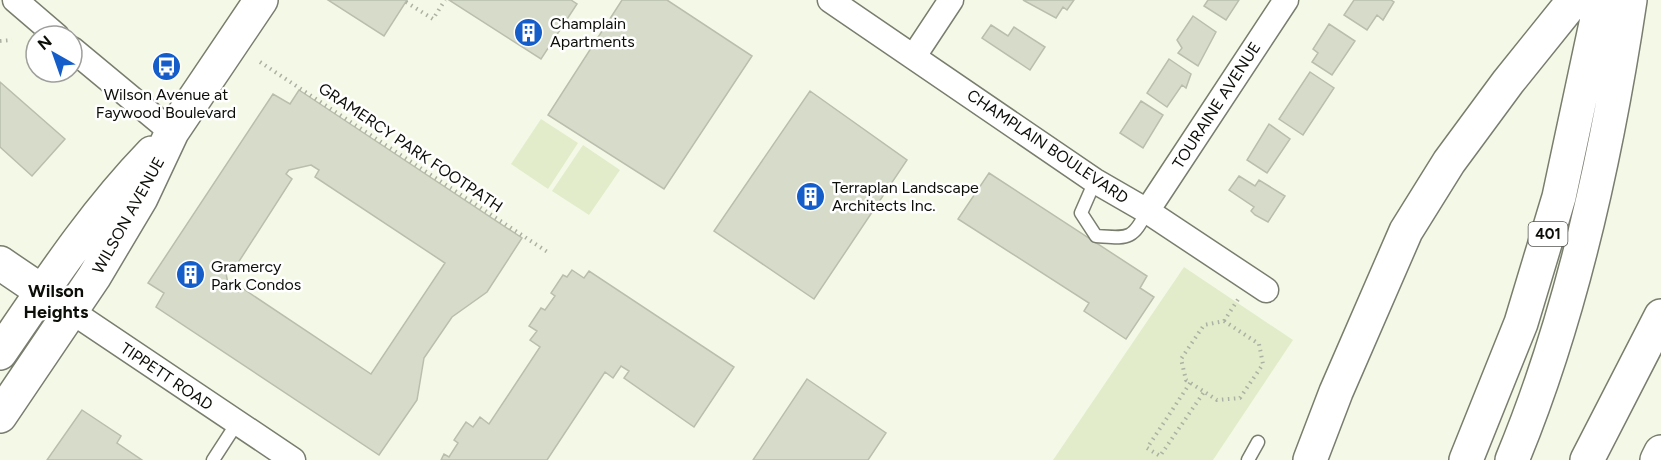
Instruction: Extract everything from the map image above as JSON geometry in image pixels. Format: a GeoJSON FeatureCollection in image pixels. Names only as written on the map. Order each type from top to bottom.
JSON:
{"type":"FeatureCollection","features":[{"type":"Feature","properties":{"kind":"main road","name":"WILSON AVENUE"},"geometry":{"type":"LineString","coordinates":[[0,416],[71,311],[141,198],[172,132],[261,0]]}},
{"type":"Feature","properties":{"kind":"main road"},"geometry":{"type":"LineString","coordinates":[[1310,460],[1336,392],[1406,231],[1449,162],[1574,0]]}},
{"type":"Feature","properties":{"kind":"main road","name":"401"},"geometry":{"type":"LineString","coordinates":[[1466,460],[1521,324],[1556,207],[1601,0]]}},
{"type":"Feature","properties":{"kind":"main road"},"geometry":{"type":"LineString","coordinates":[[1512,460],[1562,314],[1592,204],[1630,0]]}},
{"type":"Feature","properties":{"kind":"main road","name":"WILSON AVENUE"},"geometry":{"type":"LineString","coordinates":[[0,353],[40,290],[120,187],[172,132]]}},
{"type":"Feature","properties":{"kind":"main road","name":"TIPPETT ROAD"},"geometry":{"type":"LineString","coordinates":[[0,263],[71,311]]}},
{"type":"Feature","properties":{"kind":"main road"},"geometry":{"type":"LineString","coordinates":[[1587,460],[1661,316]]}},
{"type":"Feature","properties":{"kind":"main road"},"geometry":{"type":"LineString","coordinates":[[1657,460],[1661,452]]}},
{"type":"Feature","properties":{"kind":"street"},"geometry":{"type":"LineString","coordinates":[[15,0],[43,24]]}},
{"type":"Feature","properties":{"kind":"street","name":"CHAMPLAIN BOULEVARD"},"geometry":{"type":"LineString","coordinates":[[830,0],[1095,181],[1147,211],[1266,290]]}},
{"type":"Feature","properties":{"kind":"street"},"geometry":{"type":"LineString","coordinates":[[914,56],[951,0]]}},
{"type":"Feature","properties":{"kind":"street","name":"TOURAINE AVENUE"},"geometry":{"type":"LineString","coordinates":[[1147,211],[1286,0]]}},
{"type":"Feature","properties":{"kind":"street"},"geometry":{"type":"LineString","coordinates":[[84,59],[172,132]]}},
{"type":"Feature","properties":{"kind":"street","name":"TIPPETT ROAD"},"geometry":{"type":"LineString","coordinates":[[71,311],[293,460]]}},
{"type":"Feature","properties":{"kind":"lane"},"geometry":{"type":"LineString","coordinates":[[1095,181],[1081,213],[1096,236],[1126,238],[1137,232],[1147,211]]}},
{"type":"Feature","properties":{"kind":"lane"},"geometry":{"type":"LineString","coordinates":[[213,460],[237,423]]}},
{"type":"Feature","properties":{"kind":"lane"},"geometry":{"type":"LineString","coordinates":[[1248,460],[1258,442]]}},
{"type":"Feature","properties":{"kind":"path"},"geometry":{"type":"LineString","coordinates":[[406,2],[433,19],[445,0]]}},
{"type":"Feature","properties":{"kind":"path"},"geometry":{"type":"LineString","coordinates":[[0,41],[12,40]]}},
{"type":"Feature","properties":{"kind":"path","name":"GRAMERCY PARK FOOTPATH"},"geometry":{"type":"LineString","coordinates":[[260,62],[549,253]]}},
{"type":"Feature","properties":{"kind":"path"},"geometry":{"type":"LineString","coordinates":[[1224,321],[1259,344],[1263,364],[1240,398],[1217,400],[1204,392],[1186,380],[1181,359],[1204,325],[1224,321]]}},
{"type":"Feature","properties":{"kind":"path"},"geometry":{"type":"LineString","coordinates":[[1190,384],[1147,448],[1160,456],[1204,392]]}},
{"type":"Feature","properties":{"kind":"green space"},"geometry":{"type":"Polygon","coordinates":[[[541,119],[578,143],[548,189],[511,164],[541,119]]]}},
{"type":"Feature","properties":{"kind":"green space"},"geometry":{"type":"Polygon","coordinates":[[[583,145],[620,170],[589,215],[552,191],[583,145]]]}},
{"type":"Feature","properties":{"kind":"green space"},"geometry":{"type":"Polygon","coordinates":[[[1184,267],[1293,340],[1213,460],[1053,460],[1184,267]]]}},
{"type":"Feature","properties":{"kind":"building"},"geometry":{"type":"Polygon","coordinates":[[[328,0],[407,0],[384,36],[328,0]]]}},
{"type":"Feature","properties":{"kind":"building","name":"Champlain Apartments"},"geometry":{"type":"Polygon","coordinates":[[[449,0],[571,0],[577,4],[541,59],[449,0]]]}},
{"type":"Feature","properties":{"kind":"building"},"geometry":{"type":"Polygon","coordinates":[[[622,0],[667,0],[752,56],[664,189],[548,115],[622,0]]]}},
{"type":"Feature","properties":{"kind":"building"},"geometry":{"type":"Polygon","coordinates":[[[1023,0],[1074,0],[1067,10],[1063,7],[1056,18],[1023,0]]]}},
{"type":"Feature","properties":{"kind":"building"},"geometry":{"type":"Polygon","coordinates":[[[1208,0],[1239,0],[1226,20],[1204,6],[1208,0]]]}},
{"type":"Feature","properties":{"kind":"building"},"geometry":{"type":"Polygon","coordinates":[[[1354,0],[1391,0],[1394,2],[1383,20],[1377,15],[1367,30],[1344,15],[1354,0]]]}},
{"type":"Feature","properties":{"kind":"building"},"geometry":{"type":"Polygon","coordinates":[[[1193,16],[1216,32],[1198,66],[1178,53],[1182,48],[1177,40],[1193,16]]]}},
{"type":"Feature","properties":{"kind":"building"},"geometry":{"type":"Polygon","coordinates":[[[1329,24],[1355,41],[1332,75],[1312,62],[1318,53],[1313,49],[1329,24]]]}},
{"type":"Feature","properties":{"kind":"building"},"geometry":{"type":"Polygon","coordinates":[[[991,25],[1008,36],[1014,27],[1045,47],[1030,70],[982,38],[991,25]]]}},
{"type":"Feature","properties":{"kind":"building"},"geometry":{"type":"Polygon","coordinates":[[[1169,59],[1191,74],[1186,88],[1182,85],[1167,107],[1147,93],[1169,59]]]}},
{"type":"Feature","properties":{"kind":"building"},"geometry":{"type":"Polygon","coordinates":[[[1310,72],[1334,88],[1303,135],[1279,119],[1310,72]]]}},
{"type":"Feature","properties":{"kind":"building"},"geometry":{"type":"Polygon","coordinates":[[[0,82],[65,139],[32,176],[0,147],[0,82]]]}},
{"type":"Feature","properties":{"kind":"building","name":"Gramercy Park Condos"},"geometry":{"type":"Polygon","coordinates":[[[299,90],[522,238],[487,292],[452,317],[424,358],[417,400],[379,455],[156,307],[164,293],[148,283],[273,94],[290,104],[299,90]],[[311,165],[289,170],[286,174],[292,179],[236,266],[229,262],[225,268],[228,284],[239,292],[242,288],[371,374],[445,263],[315,177],[319,170],[311,165]]]}},
{"type":"Feature","properties":{"kind":"building","name":"Terraplan Landscape Architects Inc."},"geometry":{"type":"Polygon","coordinates":[[[810,91],[907,160],[814,299],[714,231],[810,91]]]}},
{"type":"Feature","properties":{"kind":"building"},"geometry":{"type":"Polygon","coordinates":[[[1141,101],[1163,115],[1143,148],[1120,133],[1141,101]]]}},
{"type":"Feature","properties":{"kind":"building"},"geometry":{"type":"Polygon","coordinates":[[[1269,124],[1290,139],[1267,173],[1247,160],[1269,124]]]}},
{"type":"Feature","properties":{"kind":"building"},"geometry":{"type":"Polygon","coordinates":[[[989,173],[1147,276],[1140,288],[1154,297],[1126,339],[1084,311],[1089,303],[958,219],[989,173]]]}},
{"type":"Feature","properties":{"kind":"building"},"geometry":{"type":"Polygon","coordinates":[[[1239,176],[1255,186],[1259,180],[1285,196],[1268,222],[1255,215],[1251,211],[1254,207],[1229,190],[1239,176]]]}},
{"type":"Feature","properties":{"kind":"building"},"geometry":{"type":"Polygon","coordinates":[[[572,270],[584,278],[589,271],[734,367],[694,427],[624,378],[629,371],[621,366],[613,378],[605,372],[547,460],[441,460],[444,454],[449,457],[458,443],[454,440],[466,422],[473,427],[480,417],[489,424],[540,347],[530,340],[537,331],[529,326],[541,308],[545,310],[555,296],[551,293],[563,275],[567,277],[572,270]]]}},
{"type":"Feature","properties":{"kind":"building"},"geometry":{"type":"Polygon","coordinates":[[[807,379],[886,433],[868,460],[753,460],[807,379]]]}},
{"type":"Feature","properties":{"kind":"building"},"geometry":{"type":"Polygon","coordinates":[[[82,410],[121,436],[117,443],[142,460],[47,460],[82,410]]]}},
{"type":"Feature","properties":{"kind":"place","name":"Champlain Apartments"},"geometry":{"type":"Point","coordinates":[529,32]}},
{"type":"Feature","properties":{"kind":"place","name":"Wilson Avenue at Faywood Boulevard"},"geometry":{"type":"Point","coordinates":[166,66]}},
{"type":"Feature","properties":{"kind":"place","name":"Terraplan Landscape Architects Inc."},"geometry":{"type":"Point","coordinates":[811,196]}},
{"type":"Feature","properties":{"kind":"place","name":"Gramercy Park Condos"},"geometry":{"type":"Point","coordinates":[190,275]}},
{"type":"Feature","properties":{"kind":"district","name":"Wilson Heights"},"geometry":{"type":"Point","coordinates":[56,301]}}]}
